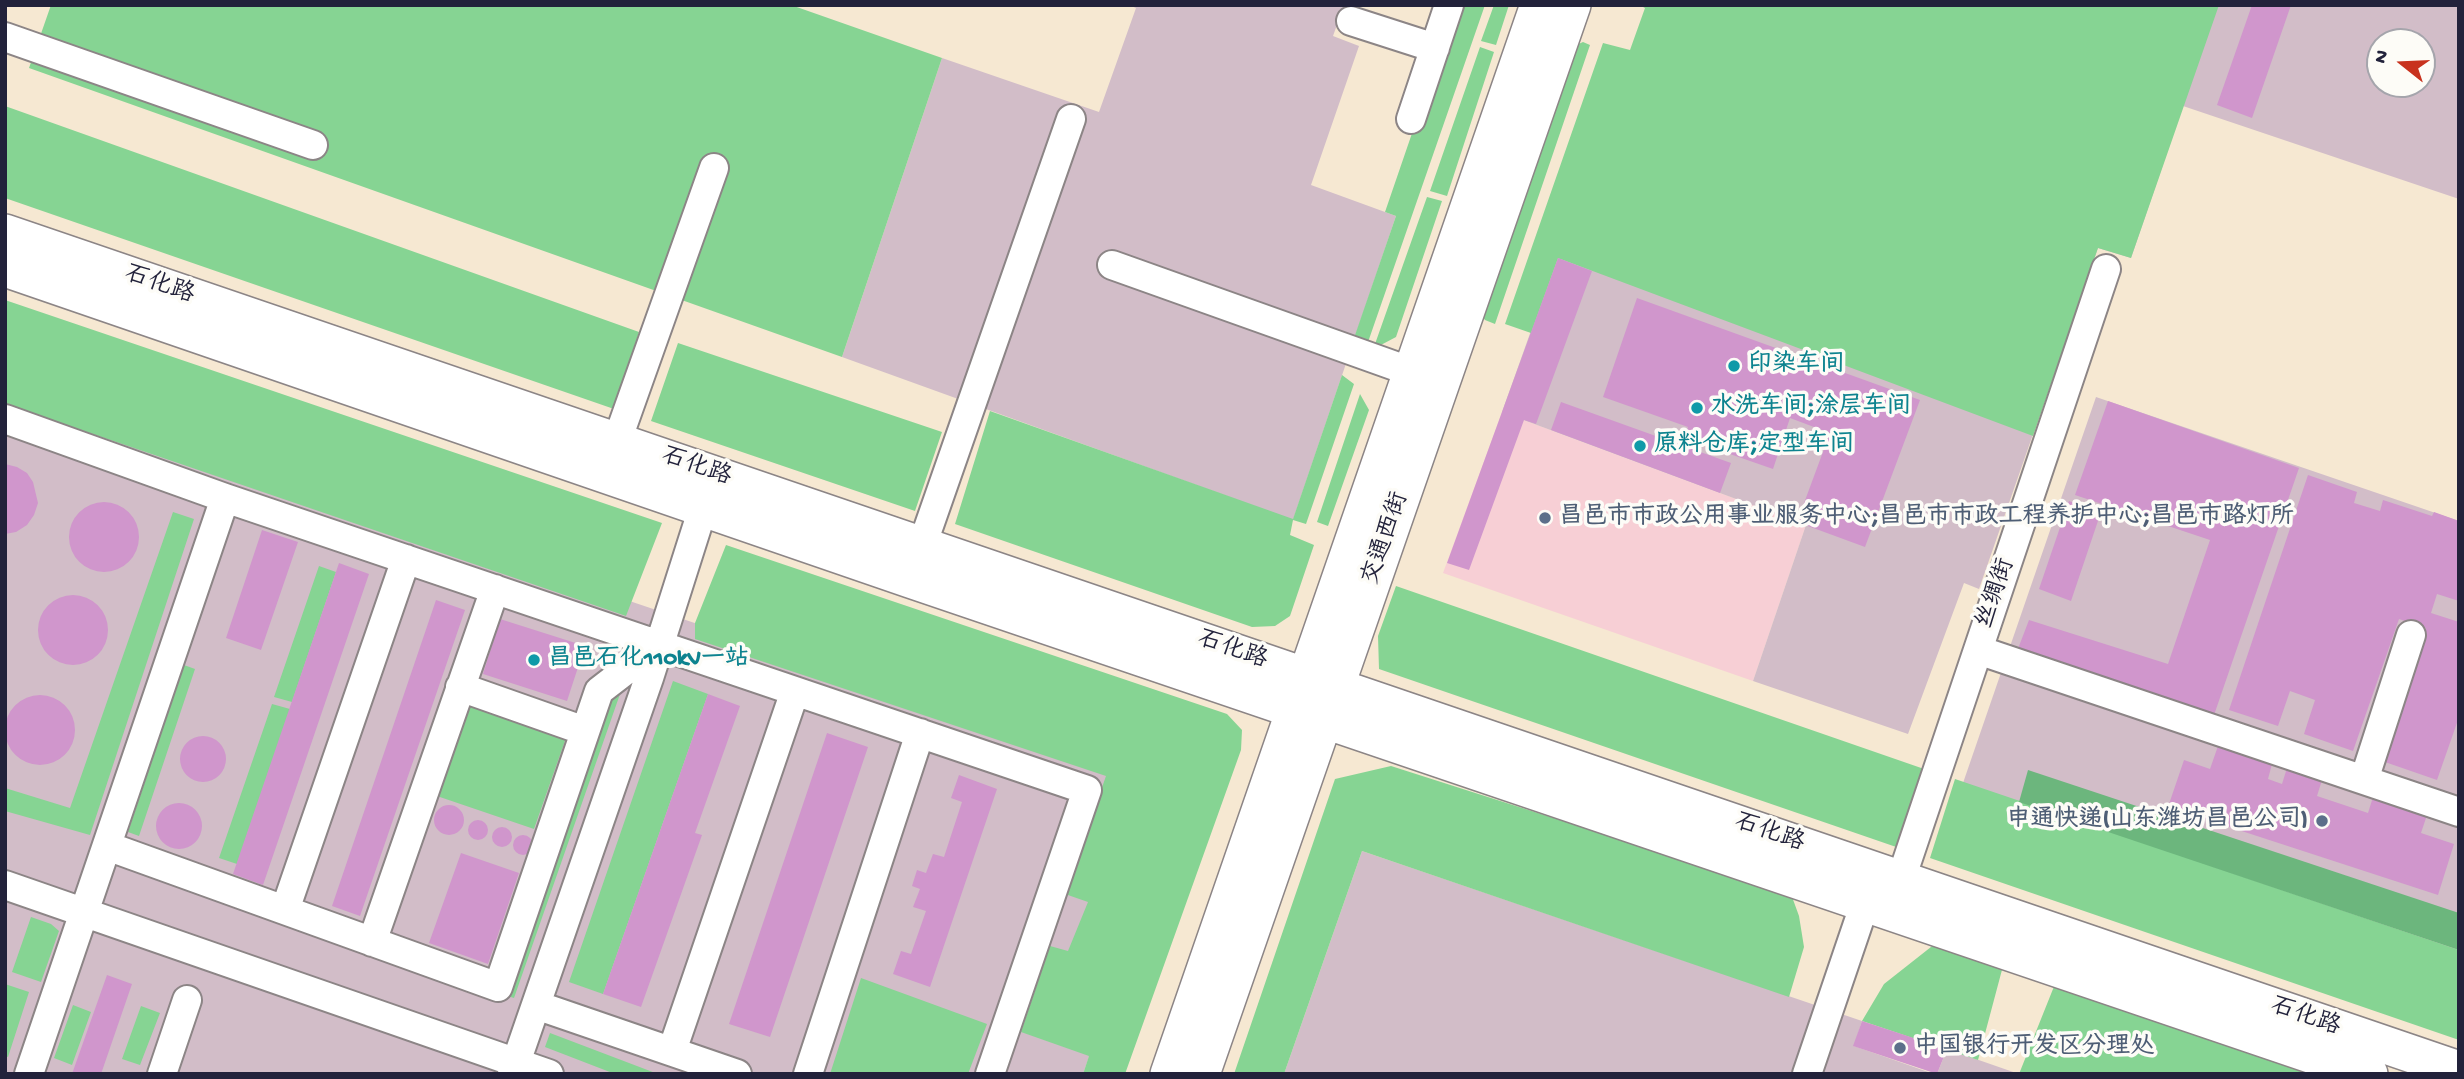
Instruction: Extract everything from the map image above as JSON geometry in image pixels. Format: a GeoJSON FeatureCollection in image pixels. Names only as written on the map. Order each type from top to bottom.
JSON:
{"type":"FeatureCollection","features":[{"type":"Feature","properties":{"kind":"main road","name":"交通西街"},"geometry":{"type":"LineString","coordinates":[[1201,1074],[1412,372],[1539,5]]}},
{"type":"Feature","properties":{"kind":"main road","name":"交通西街"},"geometry":{"type":"LineString","coordinates":[[1168,1074],[1316,698],[1572,5]]}},
{"type":"Feature","properties":{"kind":"main road","name":"石化路"},"geometry":{"type":"LineString","coordinates":[[5,233],[617,441],[916,562],[1316,698],[1901,879],[2459,1070]]}},
{"type":"Feature","properties":{"kind":"main road","name":"石化路"},"geometry":{"type":"LineString","coordinates":[[5,268],[703,508],[916,562]]}},
{"type":"Feature","properties":{"kind":"main road","name":"石化路"},"geometry":{"type":"LineString","coordinates":[[1316,698],[1865,903],[2369,1074]]}},
{"type":"Feature","properties":{"kind":"street"},"geometry":{"type":"LineString","coordinates":[[1410,119],[1449,5]]}},
{"type":"Feature","properties":{"kind":"street"},"geometry":{"type":"LineString","coordinates":[[1351,21],[1435,48]]}},
{"type":"Feature","properties":{"kind":"street"},"geometry":{"type":"LineString","coordinates":[[5,37],[313,145]]}},
{"type":"Feature","properties":{"kind":"street"},"geometry":{"type":"LineString","coordinates":[[916,562],[1071,118]]}},
{"type":"Feature","properties":{"kind":"street"},"geometry":{"type":"LineString","coordinates":[[617,441],[713,168]]}},
{"type":"Feature","properties":{"kind":"street"},"geometry":{"type":"LineString","coordinates":[[1112,265],[1412,372]]}},
{"type":"Feature","properties":{"kind":"street","name":"丝绸街"},"geometry":{"type":"LineString","coordinates":[[1901,879],[2106,269]]}},
{"type":"Feature","properties":{"kind":"street"},"geometry":{"type":"LineString","coordinates":[[5,419],[225,498],[1087,790],[990,1074]]}},
{"type":"Feature","properties":{"kind":"street"},"geometry":{"type":"LineString","coordinates":[[29,1074],[225,498]]}},
{"type":"Feature","properties":{"kind":"street"},"geometry":{"type":"LineString","coordinates":[[514,1068],[660,644],[703,508]]}},
{"type":"Feature","properties":{"kind":"street"},"geometry":{"type":"LineString","coordinates":[[285,910],[406,559]]}},
{"type":"Feature","properties":{"kind":"street"},"geometry":{"type":"LineString","coordinates":[[372,942],[495,589]]}},
{"type":"Feature","properties":{"kind":"street"},"geometry":{"type":"LineString","coordinates":[[2364,780],[2411,635]]}},
{"type":"Feature","properties":{"kind":"street"},"geometry":{"type":"LineString","coordinates":[[107,846],[498,987],[599,691],[660,644]]}},
{"type":"Feature","properties":{"kind":"street"},"geometry":{"type":"LineString","coordinates":[[1978,650],[2459,812]]}},
{"type":"Feature","properties":{"kind":"street"},"geometry":{"type":"LineString","coordinates":[[460,687],[586,731]]}},
{"type":"Feature","properties":{"kind":"street"},"geometry":{"type":"LineString","coordinates":[[672,1051],[795,691]]}},
{"type":"Feature","properties":{"kind":"street"},"geometry":{"type":"LineString","coordinates":[[808,1074],[920,733]]}},
{"type":"Feature","properties":{"kind":"street"},"geometry":{"type":"LineString","coordinates":[[5,885],[514,1068],[549,1074]]}},
{"type":"Feature","properties":{"kind":"street"},"geometry":{"type":"LineString","coordinates":[[1807,1074],[1865,903]]}},
{"type":"Feature","properties":{"kind":"street"},"geometry":{"type":"LineString","coordinates":[[162,1074],[187,1000]]}},
{"type":"Feature","properties":{"kind":"street"},"geometry":{"type":"LineString","coordinates":[[536,1005],[737,1074]]}},
{"type":"Feature","properties":{"kind":"shaded area"},"geometry":{"type":"Polygon","coordinates":[[[1129,5],[1344,5],[1333,36],[1359,46],[1311,185],[1396,216],[1293,520],[842,357],[942,58],[1099,112],[1136,8],[1129,5]]]}},
{"type":"Feature","properties":{"kind":"shaded area"},"geometry":{"type":"Polygon","coordinates":[[[1647,5],[2459,5],[2459,199],[2183,106],[2131,258],[2098,248],[1979,589],[1964,583],[1908,734],[1753,681],[1806,525],[1502,412],[1647,5]]]}},
{"type":"Feature","properties":{"kind":"shaded area"},"geometry":{"type":"Polygon","coordinates":[[[5,390],[1183,788],[1083,1074],[5,1074],[5,390]]]}},
{"type":"Feature","properties":{"kind":"shaded area"},"geometry":{"type":"Polygon","coordinates":[[[2096,397],[2459,521],[2459,950],[1963,783],[2096,397]]]}},
{"type":"Feature","properties":{"kind":"shaded area"},"geometry":{"type":"Polygon","coordinates":[[[1502,412],[1806,525],[1753,681],[1443,573],[1502,412]]]}},
{"type":"Feature","properties":{"kind":"shaded area"},"geometry":{"type":"Polygon","coordinates":[[[1362,851],[1862,1021],[1854,1046],[1934,1074],[1284,1074],[1362,851]]]}},
{"type":"Feature","properties":{"kind":"shaded area"},"geometry":{"type":"Polygon","coordinates":[[[1947,1049],[2019,1074],[1937,1074],[1947,1049]]]}},
{"type":"Feature","properties":{"kind":"green space"},"geometry":{"type":"Polygon","coordinates":[[[51,5],[791,5],[942,58],[842,357],[29,68],[51,5]]]}},
{"type":"Feature","properties":{"kind":"green space"},"geometry":{"type":"Polygon","coordinates":[[[1456,5],[1485,5],[1367,345],[1353,341],[1396,216],[1385,212],[1456,5]]]}},
{"type":"Feature","properties":{"kind":"green space"},"geometry":{"type":"Polygon","coordinates":[[[1494,5],[1509,5],[1496,45],[1481,41],[1494,5]]]}},
{"type":"Feature","properties":{"kind":"green space"},"geometry":{"type":"Polygon","coordinates":[[[1639,5],[2219,5],[2131,258],[2098,248],[2033,436],[1558,258],[1531,333],[1505,324],[1603,43],[1630,50],[1645,8],[1639,5]]]}},
{"type":"Feature","properties":{"kind":"green space"},"geometry":{"type":"Polygon","coordinates":[[[1583,42],[1590,45],[1495,324],[1485,320],[1480,314],[1574,46],[1583,42]]]}},
{"type":"Feature","properties":{"kind":"green space"},"geometry":{"type":"Polygon","coordinates":[[[1480,47],[1494,52],[1447,196],[1430,191],[1480,47]]]}},
{"type":"Feature","properties":{"kind":"green space"},"geometry":{"type":"Polygon","coordinates":[[[5,106],[639,332],[614,409],[5,198],[5,106]]]}},
{"type":"Feature","properties":{"kind":"green space"},"geometry":{"type":"Polygon","coordinates":[[[1427,197],[1442,201],[1396,337],[1379,346],[1375,344],[1427,197]]]}},
{"type":"Feature","properties":{"kind":"green space"},"geometry":{"type":"Polygon","coordinates":[[[5,300],[662,523],[626,616],[5,404],[5,300]]]}},
{"type":"Feature","properties":{"kind":"green space"},"geometry":{"type":"Polygon","coordinates":[[[678,343],[942,432],[915,511],[651,421],[678,343]]]}},
{"type":"Feature","properties":{"kind":"green space"},"geometry":{"type":"Polygon","coordinates":[[[1342,375],[1354,384],[1306,524],[1293,520],[1290,535],[1314,545],[1290,616],[1275,626],[1252,627],[955,524],[990,411],[1293,519],[1342,375]]]}},
{"type":"Feature","properties":{"kind":"green space"},"geometry":{"type":"Polygon","coordinates":[[[1360,394],[1369,410],[1328,526],[1317,522],[1360,394]]]}},
{"type":"Feature","properties":{"kind":"green space"},"geometry":{"type":"Polygon","coordinates":[[[173,512],[194,519],[90,835],[5,811],[5,788],[70,808],[173,512]]]}},
{"type":"Feature","properties":{"kind":"green space"},"geometry":{"type":"Polygon","coordinates":[[[726,545],[1227,714],[1242,730],[1241,750],[1125,1074],[1083,1074],[1089,1056],[1021,1032],[1050,946],[1068,951],[1088,902],[1065,894],[1106,776],[695,639],[695,623],[726,545]]]}},
{"type":"Feature","properties":{"kind":"green space"},"geometry":{"type":"Polygon","coordinates":[[[319,566],[336,572],[292,702],[274,697],[319,566]]]}},
{"type":"Feature","properties":{"kind":"green space"},"geometry":{"type":"Polygon","coordinates":[[[1396,586],[1927,770],[1902,849],[1379,669],[1378,636],[1396,586]]]}},
{"type":"Feature","properties":{"kind":"green space"},"geometry":{"type":"Polygon","coordinates":[[[184,665],[195,669],[139,836],[128,832],[184,665]]]}},
{"type":"Feature","properties":{"kind":"green space"},"geometry":{"type":"Polygon","coordinates":[[[673,681],[708,694],[603,994],[569,982],[673,681]]]}},
{"type":"Feature","properties":{"kind":"green space"},"geometry":{"type":"Polygon","coordinates":[[[609,691],[620,694],[514,998],[504,995],[609,691]]]}},
{"type":"Feature","properties":{"kind":"green space"},"geometry":{"type":"Polygon","coordinates":[[[467,703],[566,738],[534,829],[434,795],[467,703]]]}},
{"type":"Feature","properties":{"kind":"green space"},"geometry":{"type":"Polygon","coordinates":[[[272,704],[290,709],[237,864],[219,858],[272,704]]]}},
{"type":"Feature","properties":{"kind":"green space"},"geometry":{"type":"Polygon","coordinates":[[[1391,766],[1791,894],[1799,916],[1804,947],[1789,997],[1362,851],[1284,1074],[1234,1074],[1335,779],[1391,766]]]}},
{"type":"Feature","properties":{"kind":"green space"},"geometry":{"type":"Polygon","coordinates":[[[2028,770],[2459,913],[2459,950],[2019,802],[2028,770]]]}},
{"type":"Feature","properties":{"kind":"green space"},"geometry":{"type":"Polygon","coordinates":[[[1955,779],[2459,950],[2459,1040],[1930,858],[1955,779]]]}},
{"type":"Feature","properties":{"kind":"green space"},"geometry":{"type":"Polygon","coordinates":[[[31,917],[51,924],[59,931],[41,982],[12,972],[31,917]]]}},
{"type":"Feature","properties":{"kind":"green space"},"geometry":{"type":"Polygon","coordinates":[[[1950,932],[2007,951],[1978,1060],[1862,1021],[1884,984],[1950,932]]]}},
{"type":"Feature","properties":{"kind":"green space"},"geometry":{"type":"Polygon","coordinates":[[[2061,969],[2347,1074],[2019,1074],[2061,969]]]}},
{"type":"Feature","properties":{"kind":"green space"},"geometry":{"type":"Polygon","coordinates":[[[861,978],[987,1024],[968,1074],[830,1074],[861,978]]]}},
{"type":"Feature","properties":{"kind":"green space"},"geometry":{"type":"Polygon","coordinates":[[[5,984],[29,992],[8,1057],[5,1056],[5,984]]]}},
{"type":"Feature","properties":{"kind":"green space"},"geometry":{"type":"Polygon","coordinates":[[[73,1005],[91,1012],[72,1065],[54,1058],[73,1005]]]}},
{"type":"Feature","properties":{"kind":"green space"},"geometry":{"type":"Polygon","coordinates":[[[141,1006],[160,1013],[140,1065],[122,1059],[141,1006]]]}},
{"type":"Feature","properties":{"kind":"green space"},"geometry":{"type":"Polygon","coordinates":[[[550,1033],[658,1074],[615,1074],[545,1047],[550,1033]]]}},
{"type":"Feature","properties":{"kind":"building"},"geometry":{"type":"Polygon","coordinates":[[[2252,5],[2291,5],[2252,118],[2217,105],[2252,5]]]}},
{"type":"Feature","properties":{"kind":"building"},"geometry":{"type":"Polygon","coordinates":[[[1558,258],[1592,271],[1536,424],[1524,420],[1469,570],[1447,563],[1558,258]]]}},
{"type":"Feature","properties":{"kind":"building"},"geometry":{"type":"Polygon","coordinates":[[[1637,298],[1920,400],[1865,547],[1797,522],[1830,433],[1790,418],[1773,469],[1684,438],[1688,427],[1603,397],[1637,298]]]}},
{"type":"Feature","properties":{"kind":"building"},"geometry":{"type":"Polygon","coordinates":[[[2108,401],[2299,468],[2213,718],[2016,654],[2029,620],[2168,664],[2210,540],[2075,495],[2108,401]]]}},
{"type":"Feature","properties":{"kind":"building","name":"原料仓库;定型车间"},"geometry":{"type":"Polygon","coordinates":[[[1561,402],[1731,463],[1720,493],[1551,430],[1561,402]]]}},
{"type":"Feature","properties":{"kind":"building"},"geometry":{"type":"Polygon","coordinates":[[[5,464],[27,473],[33,482],[38,503],[27,525],[16,532],[5,534],[5,464]]]}},
{"type":"Feature","properties":{"kind":"building"},"geometry":{"type":"Polygon","coordinates":[[[2308,475],[2357,492],[2354,503],[2380,511],[2383,500],[2432,516],[2434,512],[2459,521],[2459,601],[2437,594],[2431,613],[2459,622],[2459,717],[2437,780],[2382,761],[2426,628],[2399,619],[2353,751],[2304,734],[2315,700],[2290,691],[2278,726],[2229,710],[2308,475]]]}},
{"type":"Feature","properties":{"kind":"building"},"geometry":{"type":"Polygon","coordinates":[[[2069,501],[2101,512],[2071,601],[2039,589],[2069,501]]]}},
{"type":"Feature","properties":{"kind":"building"},"geometry":{"type":"Polygon","coordinates":[[[104,502],[129,512],[139,537],[129,562],[104,572],[79,562],[69,537],[79,512],[104,502]]]}},
{"type":"Feature","properties":{"kind":"building"},"geometry":{"type":"Polygon","coordinates":[[[262,530],[298,542],[261,650],[226,638],[262,530]]]}},
{"type":"Feature","properties":{"kind":"building"},"geometry":{"type":"Polygon","coordinates":[[[339,563],[369,574],[263,885],[233,874],[339,563]]]}},
{"type":"Feature","properties":{"kind":"building"},"geometry":{"type":"Polygon","coordinates":[[[73,595],[98,605],[108,630],[98,655],[73,665],[48,655],[38,630],[48,605],[73,595]]]}},
{"type":"Feature","properties":{"kind":"building"},"geometry":{"type":"Polygon","coordinates":[[[436,600],[465,610],[360,916],[332,906],[436,600]]]}},
{"type":"Feature","properties":{"kind":"building","name":"昌邑石化110kV一站"},"geometry":{"type":"Polygon","coordinates":[[[500,619],[585,646],[567,701],[483,674],[500,619]]]}},
{"type":"Feature","properties":{"kind":"building"},"geometry":{"type":"Polygon","coordinates":[[[708,694],[740,706],[695,833],[702,835],[641,1007],[603,994],[708,694]]]}},
{"type":"Feature","properties":{"kind":"building"},"geometry":{"type":"Polygon","coordinates":[[[40,695],[65,705],[75,730],[65,755],[40,765],[15,755],[5,730],[15,705],[40,695]]]}},
{"type":"Feature","properties":{"kind":"building"},"geometry":{"type":"Polygon","coordinates":[[[827,733],[868,747],[770,1037],[729,1024],[827,733]]]}},
{"type":"Feature","properties":{"kind":"building"},"geometry":{"type":"Polygon","coordinates":[[[203,736],[219,743],[226,759],[219,775],[203,782],[187,775],[180,759],[187,743],[203,736]]]}},
{"type":"Feature","properties":{"kind":"building"},"geometry":{"type":"Polygon","coordinates":[[[2218,746],[2272,764],[2268,779],[2282,784],[2287,768],[2322,780],[2317,796],[2368,813],[2373,797],[2427,815],[2421,833],[2454,844],[2438,895],[2168,807],[2184,760],[2210,769],[2218,746]]]}},
{"type":"Feature","properties":{"kind":"building"},"geometry":{"type":"Polygon","coordinates":[[[959,775],[997,789],[930,987],[893,974],[901,951],[911,954],[926,911],[913,907],[920,889],[912,886],[917,870],[926,873],[933,854],[944,857],[962,802],[951,798],[959,775]]]}},
{"type":"Feature","properties":{"kind":"building"},"geometry":{"type":"Polygon","coordinates":[[[179,803],[195,810],[202,826],[195,842],[179,849],[163,842],[156,826],[163,810],[179,803]]]}},
{"type":"Feature","properties":{"kind":"building"},"geometry":{"type":"Polygon","coordinates":[[[449,805],[460,809],[464,820],[460,831],[449,835],[438,831],[434,820],[438,809],[449,805]]]}},
{"type":"Feature","properties":{"kind":"building"},"geometry":{"type":"Polygon","coordinates":[[[478,820],[485,823],[488,830],[485,837],[478,840],[471,837],[468,830],[471,823],[478,820]]]}},
{"type":"Feature","properties":{"kind":"building"},"geometry":{"type":"Polygon","coordinates":[[[502,827],[509,830],[512,837],[509,844],[502,847],[495,844],[492,837],[495,830],[502,827]]]}},
{"type":"Feature","properties":{"kind":"building"},"geometry":{"type":"Polygon","coordinates":[[[523,835],[530,838],[533,845],[530,852],[523,855],[516,852],[513,845],[516,838],[523,835]]]}},
{"type":"Feature","properties":{"kind":"building"},"geometry":{"type":"Polygon","coordinates":[[[461,853],[519,873],[488,964],[429,943],[461,853]]]}},
{"type":"Feature","properties":{"kind":"building"},"geometry":{"type":"Polygon","coordinates":[[[107,975],[132,984],[101,1074],[72,1074],[107,975]]]}},
{"type":"Feature","properties":{"kind":"building","name":"中国银行开发区分理处"},"geometry":{"type":"Polygon","coordinates":[[[1862,1021],[1947,1049],[1937,1074],[1853,1046],[1862,1021]]]}},
{"type":"Feature","properties":{"kind":"place","name":"印染车间"},"geometry":{"type":"Point","coordinates":[1734,366]}},
{"type":"Feature","properties":{"kind":"place","name":"水洗车间;涂层车间"},"geometry":{"type":"Point","coordinates":[1697,408]}},
{"type":"Feature","properties":{"kind":"place","name":"原料仓库;定型车间"},"geometry":{"type":"Point","coordinates":[1640,446]}},
{"type":"Feature","properties":{"kind":"place","name":"昌邑市市政公用事业服务中心;昌邑市市政工程养护中心;昌邑市路灯所"},"geometry":{"type":"Point","coordinates":[1545,518]}},
{"type":"Feature","properties":{"kind":"place","name":"昌邑石化110kV一站"},"geometry":{"type":"Point","coordinates":[534,660]}},
{"type":"Feature","properties":{"kind":"place","name":"申通快递(山东潍坊昌邑公司)"},"geometry":{"type":"Point","coordinates":[2322,821]}},
{"type":"Feature","properties":{"kind":"place","name":"中国银行开发区分理处"},"geometry":{"type":"Point","coordinates":[1900,1048]}}]}
